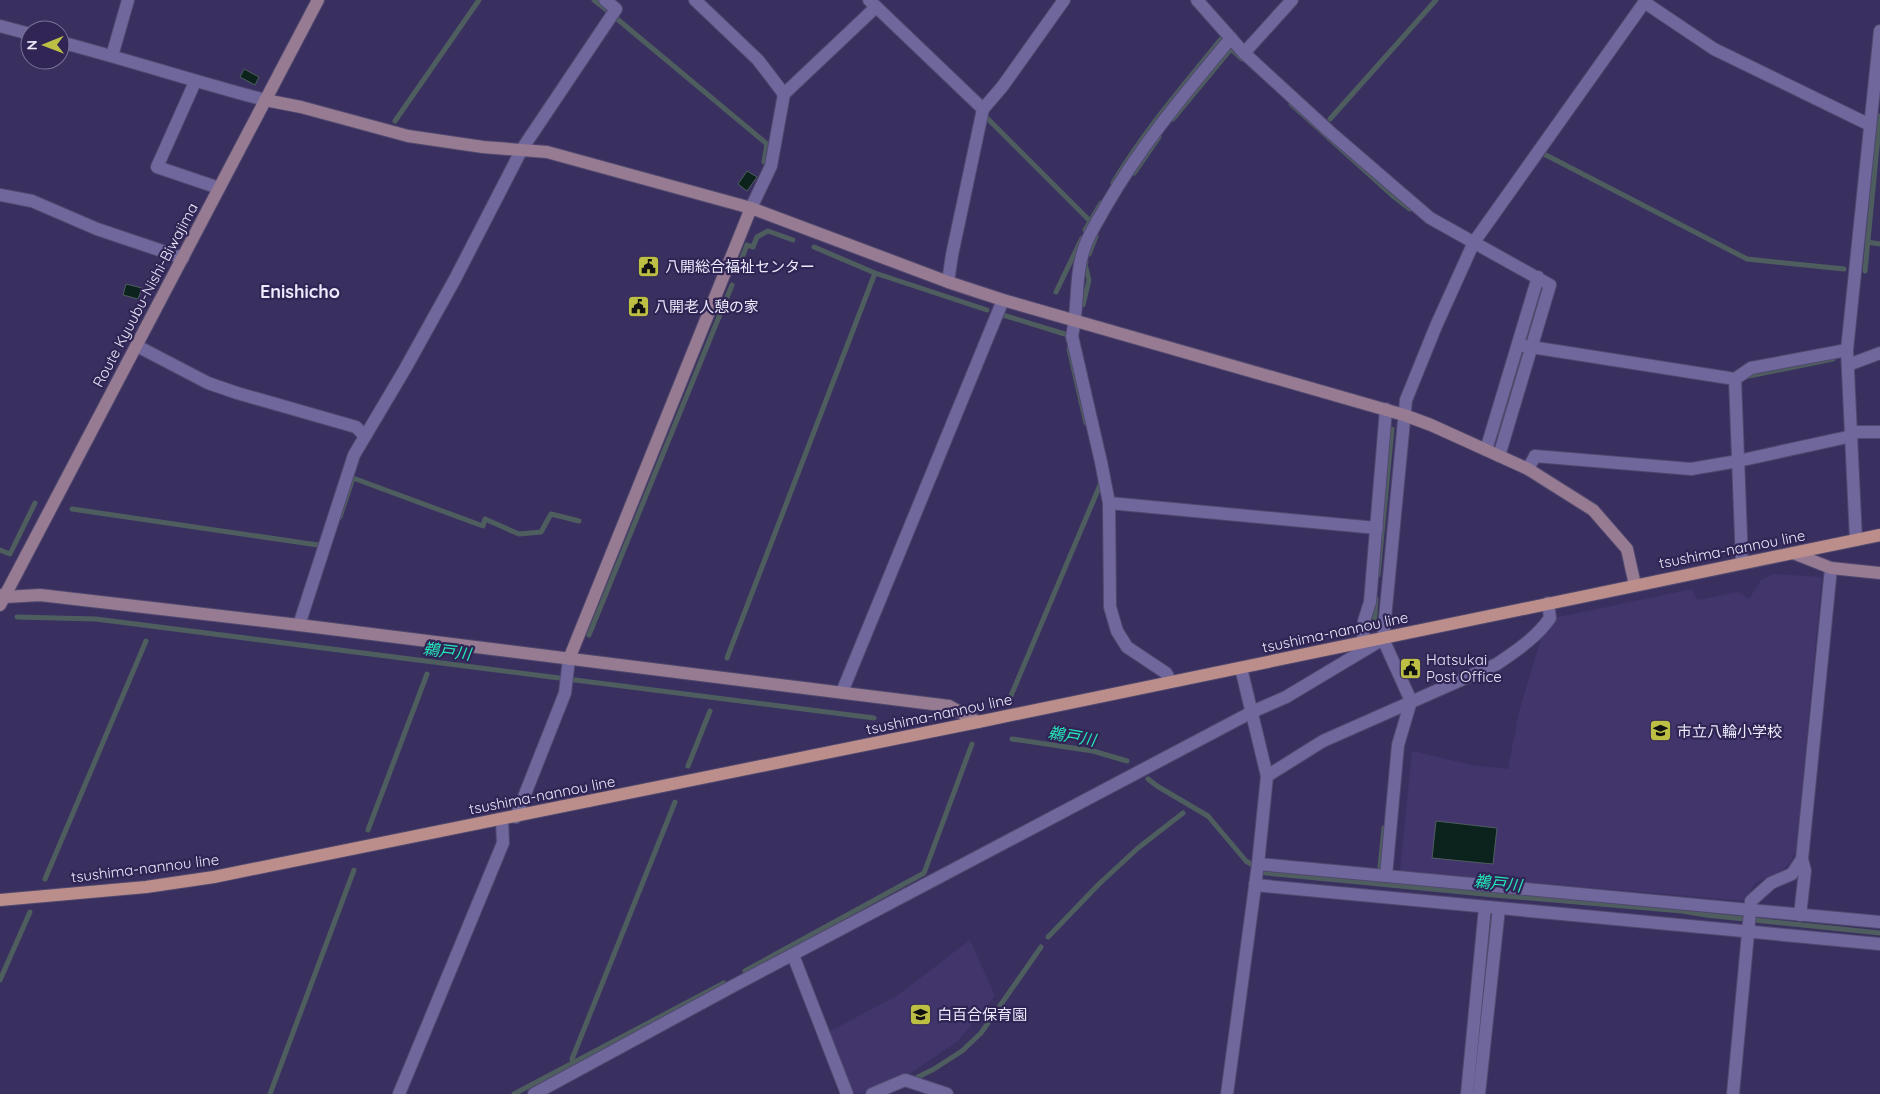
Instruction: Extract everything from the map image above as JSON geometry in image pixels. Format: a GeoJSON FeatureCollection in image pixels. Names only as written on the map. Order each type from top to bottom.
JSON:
{"type":"FeatureCollection","features":[{"type":"Feature","properties":{"kind":"main road","name":"tsushima-nannou line"},"geometry":{"type":"LineString","coordinates":[[0,900],[146,887],[214,877],[516,817],[1880,535]]}},
{"type":"Feature","properties":{"kind":"street"},"geometry":{"type":"LineString","coordinates":[[112,56],[128,0]]}},
{"type":"Feature","properties":{"kind":"street","name":"Route Kyuubu-Nishi-Biwajima"},"geometry":{"type":"LineString","coordinates":[[2,599],[318,0]]}},
{"type":"Feature","properties":{"kind":"street"},"geometry":{"type":"LineString","coordinates":[[299,625],[354,455],[446,295],[522,149],[616,9],[605,0]]}},
{"type":"Feature","properties":{"kind":"street"},"geometry":{"type":"LineString","coordinates":[[695,0],[758,60],[784,94]]}},
{"type":"Feature","properties":{"kind":"street"},"geometry":{"type":"LineString","coordinates":[[948,282],[952,255],[984,109],[1064,0]]}},
{"type":"Feature","properties":{"kind":"street"},"geometry":{"type":"LineString","coordinates":[[1197,0],[1244,53],[1328,131],[1430,218],[1550,285],[1499,456]]}},
{"type":"Feature","properties":{"kind":"street"},"geometry":{"type":"LineString","coordinates":[[1244,53],[1292,0]]}},
{"type":"Feature","properties":{"kind":"street"},"geometry":{"type":"LineString","coordinates":[[1386,876],[1398,745],[1411,701],[1383,639],[1406,400],[1436,326],[1474,242],[1645,1],[1714,49],[1870,125]]}},
{"type":"Feature","properties":{"kind":"street"},"geometry":{"type":"LineString","coordinates":[[516,817],[566,689],[568,664],[751,208],[771,166],[784,94],[873,3],[984,109]]}},
{"type":"Feature","properties":{"kind":"street"},"geometry":{"type":"LineString","coordinates":[[0,26],[20,31]]}},
{"type":"Feature","properties":{"kind":"street"},"geometry":{"type":"LineString","coordinates":[[1856,540],[1847,350],[1880,31]]}},
{"type":"Feature","properties":{"kind":"street"},"geometry":{"type":"LineString","coordinates":[[1171,682],[1166,673],[1127,647],[1117,631],[1110,607],[1109,503],[1073,348],[1072,336],[1076,320],[1079,266],[1084,247],[1092,231],[1122,178],[1169,113],[1231,38]]}},
{"type":"Feature","properties":{"kind":"street"},"geometry":{"type":"LineString","coordinates":[[70,45],[195,82],[301,107],[408,136],[483,147],[547,152],[751,208],[948,282],[1003,300],[1404,415],[1431,425],[1528,469],[1594,510],[1627,549],[1635,585]]}},
{"type":"Feature","properties":{"kind":"street"},"geometry":{"type":"LineString","coordinates":[[195,82],[157,167],[219,188]]}},
{"type":"Feature","properties":{"kind":"street"},"geometry":{"type":"LineString","coordinates":[[0,195],[32,201],[97,229],[183,258]]}},
{"type":"Feature","properties":{"kind":"street"},"geometry":{"type":"LineString","coordinates":[[1486,450],[1538,277]]}},
{"type":"Feature","properties":{"kind":"street"},"geometry":{"type":"LineString","coordinates":[[842,692],[1003,300]]}},
{"type":"Feature","properties":{"kind":"street"},"geometry":{"type":"LineString","coordinates":[[137,346],[208,383],[237,393],[356,426],[365,436]]}},
{"type":"Feature","properties":{"kind":"street"},"geometry":{"type":"LineString","coordinates":[[1518,346],[1735,379],[1751,368],[1847,350]]}},
{"type":"Feature","properties":{"kind":"street"},"geometry":{"type":"LineString","coordinates":[[1848,365],[1880,353]]}},
{"type":"Feature","properties":{"kind":"street"},"geometry":{"type":"LineString","coordinates":[[1735,379],[1742,564]]}},
{"type":"Feature","properties":{"kind":"street"},"geometry":{"type":"LineString","coordinates":[[1363,643],[1364,621],[1370,602],[1386,410]]}},
{"type":"Feature","properties":{"kind":"street"},"geometry":{"type":"LineString","coordinates":[[1528,469],[1535,456],[1691,469],[1738,461],[1852,434],[1880,432]]}},
{"type":"Feature","properties":{"kind":"street"},"geometry":{"type":"LineString","coordinates":[[1109,503],[1377,528]]}},
{"type":"Feature","properties":{"kind":"street"},"geometry":{"type":"LineString","coordinates":[[1794,553],[1831,568],[1880,573]]}},
{"type":"Feature","properties":{"kind":"street"},"geometry":{"type":"LineString","coordinates":[[1800,915],[1805,871],[1802,859],[1831,568]]}},
{"type":"Feature","properties":{"kind":"street"},"geometry":{"type":"LineString","coordinates":[[2,599],[40,595],[299,625],[568,664],[842,692],[949,706],[978,722]]}},
{"type":"Feature","properties":{"kind":"street"},"geometry":{"type":"LineString","coordinates":[[1267,776],[1323,741],[1497,664],[1520,649],[1540,632],[1550,618],[1548,604]]}},
{"type":"Feature","properties":{"kind":"street"},"geometry":{"type":"LineString","coordinates":[[534,1094],[733,986],[1252,712],[1286,697],[1383,639]]}},
{"type":"Feature","properties":{"kind":"street"},"geometry":{"type":"LineString","coordinates":[[1227,1094],[1258,864],[1267,776],[1241,668]]}},
{"type":"Feature","properties":{"kind":"street"},"geometry":{"type":"LineString","coordinates":[[399,1094],[503,843],[502,819]]}},
{"type":"Feature","properties":{"kind":"street"},"geometry":{"type":"LineString","coordinates":[[1733,1094],[1751,901],[1771,883],[1792,874],[1802,859]]}},
{"type":"Feature","properties":{"kind":"street"},"geometry":{"type":"LineString","coordinates":[[1258,864],[1750,912],[1880,922]]}},
{"type":"Feature","properties":{"kind":"street"},"geometry":{"type":"LineString","coordinates":[[1255,881],[1485,907],[1749,930],[1880,944]]}},
{"type":"Feature","properties":{"kind":"street"},"geometry":{"type":"LineString","coordinates":[[1467,1094],[1485,907]]}},
{"type":"Feature","properties":{"kind":"street"},"geometry":{"type":"LineString","coordinates":[[1479,1094],[1499,908]]}},
{"type":"Feature","properties":{"kind":"street"},"geometry":{"type":"LineString","coordinates":[[793,955],[847,1094]]}},
{"type":"Feature","properties":{"kind":"street"},"geometry":{"type":"LineString","coordinates":[[872,1094],[905,1080],[947,1094]]}},
{"type":"Feature","properties":{"kind":"shaded area"},"geometry":{"type":"Polygon","coordinates":[[[244,69],[259,77],[255,85],[240,77],[244,69]]]}},
{"type":"Feature","properties":{"kind":"shaded area"},"geometry":{"type":"Polygon","coordinates":[[[747,171],[757,177],[747,191],[738,184],[747,171]]]}},
{"type":"Feature","properties":{"kind":"shaded area"},"geometry":{"type":"Polygon","coordinates":[[[126,284],[142,288],[138,299],[123,295],[126,284]]]}},
{"type":"Feature","properties":{"kind":"shaded area","name":"市立八輪小学校"},"geometry":{"type":"Polygon","coordinates":[[[1773,574],[1822,577],[1796,852],[1790,863],[1781,871],[1755,883],[1745,901],[1400,871],[1412,751],[1472,765],[1508,769],[1519,712],[1542,635],[1554,618],[1692,589],[1697,600],[1738,592],[1749,599],[1761,580],[1773,574]]]}},
{"type":"Feature","properties":{"kind":"shaded area"},"geometry":{"type":"Polygon","coordinates":[[[1436,821],[1497,828],[1493,864],[1432,858],[1436,821]]]}},
{"type":"Feature","properties":{"kind":"shaded area","name":"白百合保育園"},"geometry":{"type":"Polygon","coordinates":[[[970,940],[995,996],[958,1041],[908,1075],[861,1094],[853,1093],[827,1033],[898,995],[970,940]]]}},
{"type":"Feature","properties":{"kind":"waterway"},"geometry":{"type":"LineString","coordinates":[[395,121],[479,0]]}},
{"type":"Feature","properties":{"kind":"waterway"},"geometry":{"type":"LineString","coordinates":[[594,0],[608,11]]}},
{"type":"Feature","properties":{"kind":"waterway"},"geometry":{"type":"LineString","coordinates":[[1330,119],[1436,0]]}},
{"type":"Feature","properties":{"kind":"waterway"},"geometry":{"type":"LineString","coordinates":[[616,18],[767,144],[764,162]]}},
{"type":"Feature","properties":{"kind":"waterway"},"geometry":{"type":"LineString","coordinates":[[1113,183],[1151,127],[1221,39]]}},
{"type":"Feature","properties":{"kind":"waterway"},"geometry":{"type":"LineString","coordinates":[[1173,119],[1231,49],[1242,59]]}},
{"type":"Feature","properties":{"kind":"waterway"},"geometry":{"type":"LineString","coordinates":[[1291,104],[1410,209]]}},
{"type":"Feature","properties":{"kind":"waterway"},"geometry":{"type":"LineString","coordinates":[[1865,271],[1880,116]]}},
{"type":"Feature","properties":{"kind":"waterway"},"geometry":{"type":"LineString","coordinates":[[987,118],[1090,221]]}},
{"type":"Feature","properties":{"kind":"waterway"},"geometry":{"type":"LineString","coordinates":[[1134,173],[1159,137]]}},
{"type":"Feature","properties":{"kind":"waterway"},"geometry":{"type":"LineString","coordinates":[[1544,154],[1747,259],[1844,269]]}},
{"type":"Feature","properties":{"kind":"waterway"},"geometry":{"type":"LineString","coordinates":[[1085,230],[1101,203]]}},
{"type":"Feature","properties":{"kind":"waterway"},"geometry":{"type":"LineString","coordinates":[[740,263],[747,245],[753,247],[757,237],[768,231],[793,240]]}},
{"type":"Feature","properties":{"kind":"waterway"},"geometry":{"type":"LineString","coordinates":[[1089,254],[1096,236]]}},
{"type":"Feature","properties":{"kind":"waterway"},"geometry":{"type":"LineString","coordinates":[[1056,292],[1082,238]]}},
{"type":"Feature","properties":{"kind":"waterway"},"geometry":{"type":"LineString","coordinates":[[1867,242],[1880,244]]}},
{"type":"Feature","properties":{"kind":"waterway"},"geometry":{"type":"LineString","coordinates":[[814,247],[875,273],[987,310]]}},
{"type":"Feature","properties":{"kind":"waterway"},"geometry":{"type":"LineString","coordinates":[[1083,305],[1089,280],[1086,262]]}},
{"type":"Feature","properties":{"kind":"waterway"},"geometry":{"type":"LineString","coordinates":[[727,658],[875,273]]}},
{"type":"Feature","properties":{"kind":"waterway"},"geometry":{"type":"LineString","coordinates":[[589,635],[732,285]]}},
{"type":"Feature","properties":{"kind":"waterway"},"geometry":{"type":"LineString","coordinates":[[1526,341],[1542,287]]}},
{"type":"Feature","properties":{"kind":"waterway"},"geometry":{"type":"LineString","coordinates":[[1003,315],[1068,335],[1068,340]]}},
{"type":"Feature","properties":{"kind":"waterway"},"geometry":{"type":"LineString","coordinates":[[1069,349],[1086,423]]}},
{"type":"Feature","properties":{"kind":"waterway"},"geometry":{"type":"LineString","coordinates":[[1499,433],[1524,350]]}},
{"type":"Feature","properties":{"kind":"waterway"},"geometry":{"type":"LineString","coordinates":[[1749,376],[1833,359]]}},
{"type":"Feature","properties":{"kind":"waterway"},"geometry":{"type":"LineString","coordinates":[[1378,575],[1392,429]]}},
{"type":"Feature","properties":{"kind":"waterway"},"geometry":{"type":"LineString","coordinates":[[340,517],[353,478],[483,526],[485,519],[519,534],[541,532],[551,514],[579,521]]}},
{"type":"Feature","properties":{"kind":"waterway"},"geometry":{"type":"LineString","coordinates":[[1010,698],[1100,483]]}},
{"type":"Feature","properties":{"kind":"waterway"},"geometry":{"type":"LineString","coordinates":[[0,550],[10,554],[35,503]]}},
{"type":"Feature","properties":{"kind":"waterway"},"geometry":{"type":"LineString","coordinates":[[72,509],[318,545]]}},
{"type":"Feature","properties":{"kind":"waterway"},"geometry":{"type":"LineString","coordinates":[[1374,626],[1376,599]]}},
{"type":"Feature","properties":{"kind":"waterway","name":"鵜戸川"},"geometry":{"type":"LineString","coordinates":[[17,617],[96,619],[874,718]]}},
{"type":"Feature","properties":{"kind":"waterway"},"geometry":{"type":"LineString","coordinates":[[45,879],[146,641]]}},
{"type":"Feature","properties":{"kind":"waterway"},"geometry":{"type":"LineString","coordinates":[[368,830],[427,674]]}},
{"type":"Feature","properties":{"kind":"waterway"},"geometry":{"type":"LineString","coordinates":[[688,766],[710,711]]}},
{"type":"Feature","properties":{"kind":"waterway","name":"鵜戸川"},"geometry":{"type":"LineString","coordinates":[[1012,739],[1093,751],[1127,761]]}},
{"type":"Feature","properties":{"kind":"waterway"},"geometry":{"type":"LineString","coordinates":[[745,971],[924,873],[972,744]]}},
{"type":"Feature","properties":{"kind":"waterway","name":"鵜戸川"},"geometry":{"type":"LineString","coordinates":[[1148,779],[1208,816],[1246,861],[1266,873],[1682,911],[1880,933]]}},
{"type":"Feature","properties":{"kind":"waterway"},"geometry":{"type":"LineString","coordinates":[[573,1063],[572,1059],[675,802]]}},
{"type":"Feature","properties":{"kind":"waterway"},"geometry":{"type":"LineString","coordinates":[[1048,937],[1099,884],[1138,848],[1183,813]]}},
{"type":"Feature","properties":{"kind":"waterway"},"geometry":{"type":"LineString","coordinates":[[1380,868],[1384,828]]}},
{"type":"Feature","properties":{"kind":"waterway"},"geometry":{"type":"LineString","coordinates":[[270,1094],[354,870]]}},
{"type":"Feature","properties":{"kind":"waterway"},"geometry":{"type":"LineString","coordinates":[[0,980],[30,912]]}},
{"type":"Feature","properties":{"kind":"waterway"},"geometry":{"type":"LineString","coordinates":[[1483,997],[1492,913]]}},
{"type":"Feature","properties":{"kind":"waterway"},"geometry":{"type":"LineString","coordinates":[[916,1078],[962,1051],[981,1033],[1041,947]]}},
{"type":"Feature","properties":{"kind":"waterway"},"geometry":{"type":"LineString","coordinates":[[514,1094],[724,983]]}},
{"type":"Feature","properties":{"kind":"place","name":"八開総合福祉センター"},"geometry":{"type":"Point","coordinates":[649,266]}},
{"type":"Feature","properties":{"kind":"place","name":"八開老人憩の家"},"geometry":{"type":"Point","coordinates":[638,306]}},
{"type":"Feature","properties":{"kind":"place","name":"Hatsukai Post Office"},"geometry":{"type":"Point","coordinates":[1410,668]}},
{"type":"Feature","properties":{"kind":"place","name":"市立八輪小学校"},"geometry":{"type":"Point","coordinates":[1661,731]}},
{"type":"Feature","properties":{"kind":"place","name":"白百合保育園"},"geometry":{"type":"Point","coordinates":[921,1014]}},
{"type":"Feature","properties":{"kind":"district","name":"Enishicho"},"geometry":{"type":"Point","coordinates":[300,291]}}]}
